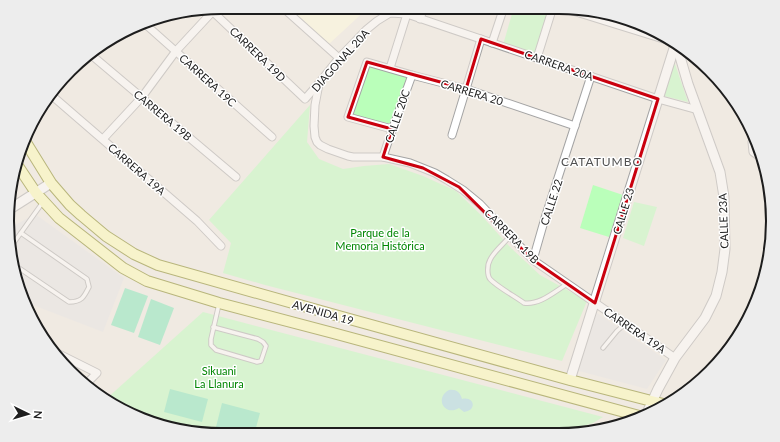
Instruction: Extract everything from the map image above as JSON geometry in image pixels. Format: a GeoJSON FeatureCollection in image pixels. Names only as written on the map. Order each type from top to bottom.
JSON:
{"type":"FeatureCollection","features":[{"type":"Feature","properties":{"kind":"main road","name":"AVENIDA 19"},"geometry":{"type":"LineString","coordinates":[[28,146],[51,183],[70,205],[106,236],[134,254],[158,265],[656,404]]}},
{"type":"Feature","properties":{"kind":"main road","name":"AVENIDA 19"},"geometry":{"type":"LineString","coordinates":[[21,169],[43,202],[59,218],[123,268],[148,281],[219,303],[633,414]]}},
{"type":"Feature","properties":{"kind":"street"},"geometry":{"type":"LineString","coordinates":[[104,139],[142,97],[176,51],[209,14]]}},
{"type":"Feature","properties":{"kind":"street","name":"CARRERA 19D"},"geometry":{"type":"LineString","coordinates":[[218,14],[305,99]]}},
{"type":"Feature","properties":{"kind":"street"},"geometry":{"type":"LineString","coordinates":[[290,14],[339,58]]}},
{"type":"Feature","properties":{"kind":"street","name":"DIAGONAL 20A"},"geometry":{"type":"LineString","coordinates":[[305,99],[319,84],[339,58],[366,30],[388,14]]}},
{"type":"Feature","properties":{"kind":"street"},"geometry":{"type":"LineString","coordinates":[[390,68],[407,14]]}},
{"type":"Feature","properties":{"kind":"street","name":"DIAGONAL 20A"},"geometry":{"type":"LineString","coordinates":[[407,14],[420,19]]}},
{"type":"Feature","properties":{"kind":"street"},"geometry":{"type":"LineString","coordinates":[[420,19],[422,14]]}},
{"type":"Feature","properties":{"kind":"street"},"geometry":{"type":"LineString","coordinates":[[492,43],[502,14]]}},
{"type":"Feature","properties":{"kind":"street"},"geometry":{"type":"LineString","coordinates":[[537,58],[552,14]]}},
{"type":"Feature","properties":{"kind":"street"},"geometry":{"type":"LineString","coordinates":[[587,16],[653,36]]}},
{"type":"Feature","properties":{"kind":"street","name":"CARRERA 20A"},"geometry":{"type":"LineString","coordinates":[[420,19],[658,99],[698,110]]}},
{"type":"Feature","properties":{"kind":"street","name":"CARRERA 19C"},"geometry":{"type":"LineString","coordinates":[[149,27],[272,137]]}},
{"type":"Feature","properties":{"kind":"street"},"geometry":{"type":"LineString","coordinates":[[452,135],[481,40]]}},
{"type":"Feature","properties":{"kind":"street","name":"CALLE 23"},"geometry":{"type":"LineString","coordinates":[[570,380],[674,49]]}},
{"type":"Feature","properties":{"kind":"street","name":"CALLE 23A"},"geometry":{"type":"LineString","coordinates":[[661,401],[658,389],[675,358],[706,318],[716,296],[722,272],[725,249],[724,197],[720,172],[688,84],[679,52]]}},
{"type":"Feature","properties":{"kind":"street","name":"CARRERA 19B"},"geometry":{"type":"LineString","coordinates":[[94,57],[236,177]]}},
{"type":"Feature","properties":{"kind":"street","name":"CARRERA 20"},"geometry":{"type":"LineString","coordinates":[[392,129],[348,116],[367,62],[466,89],[575,126]]}},
{"type":"Feature","properties":{"kind":"street","name":"CALLE 20C"},"geometry":{"type":"LineString","coordinates":[[384,157],[392,129],[398,117],[412,75]]}},
{"type":"Feature","properties":{"kind":"street","name":"CALLE 22"},"geometry":{"type":"LineString","coordinates":[[533,260],[591,76]]}},
{"type":"Feature","properties":{"kind":"street"},"geometry":{"type":"LineString","coordinates":[[319,84],[314,116],[315,137],[317,142],[328,149],[348,156],[384,157]]}},
{"type":"Feature","properties":{"kind":"street","name":"CARRERA 19A"},"geometry":{"type":"LineString","coordinates":[[55,98],[197,221],[222,246]]}},
{"type":"Feature","properties":{"kind":"street","name":"CARRERA 19B"},"geometry":{"type":"LineString","coordinates":[[384,157],[410,163],[435,173],[459,187],[480,204],[533,260],[595,303]]}},
{"type":"Feature","properties":{"kind":"street"},"geometry":{"type":"LineString","coordinates":[[14,207],[51,183]]}},
{"type":"Feature","properties":{"kind":"street","name":"CARRERA 19A"},"geometry":{"type":"LineString","coordinates":[[595,303],[675,358]]}},
{"type":"Feature","properties":{"kind":"street"},"geometry":{"type":"LineString","coordinates":[[65,357],[97,373],[89,381]]}},
{"type":"Feature","properties":{"kind":"lane"},"geometry":{"type":"LineString","coordinates":[[15,241],[43,202]]}},
{"type":"Feature","properties":{"kind":"lane"},"geometry":{"type":"LineString","coordinates":[[20,268],[69,302],[76,302],[84,297],[89,287],[87,279],[21,233]]}},
{"type":"Feature","properties":{"kind":"lane"},"geometry":{"type":"LineString","coordinates":[[510,236],[489,261],[489,278],[524,303],[530,304],[552,294],[566,284]]}},
{"type":"Feature","properties":{"kind":"lane"},"geometry":{"type":"LineString","coordinates":[[214,327],[258,339],[263,342],[266,346],[261,361],[257,362],[216,350],[211,345],[211,338],[219,303]]}},
{"type":"Feature","properties":{"kind":"lane"},"geometry":{"type":"LineString","coordinates":[[603,348],[625,324]]}},
{"type":"Feature","properties":{"kind":"highlighted area"},"geometry":{"type":"Polygon","coordinates":[[[481,39],[658,99],[595,303],[533,260],[459,187],[423,168],[383,157],[392,129],[348,117],[367,62],[466,89],[481,39]]]}},
{"type":"Feature","properties":{"kind":"shaded area"},"geometry":{"type":"Polygon","coordinates":[[[297,14],[361,14],[329,44],[297,14]]]}},
{"type":"Feature","properties":{"kind":"shaded area"},"geometry":{"type":"Polygon","coordinates":[[[35,214],[124,278],[103,332],[32,305],[21,275],[14,235],[14,226],[35,214]]]}},
{"type":"Feature","properties":{"kind":"shaded area"},"geometry":{"type":"Polygon","coordinates":[[[594,311],[666,360],[647,389],[575,370],[594,311]]]}},
{"type":"Feature","properties":{"kind":"green space"},"geometry":{"type":"Polygon","coordinates":[[[512,14],[549,14],[536,56],[503,45],[512,14]]]}},
{"type":"Feature","properties":{"kind":"green space"},"geometry":{"type":"Polygon","coordinates":[[[674,61],[688,102],[660,95],[674,61]]]}},
{"type":"Feature","properties":{"kind":"green space"},"geometry":{"type":"Polygon","coordinates":[[[368,64],[410,77],[392,124],[350,115],[368,64]]]}},
{"type":"Feature","properties":{"kind":"green space","name":"Parque de la Memoria Histórica"},"geometry":{"type":"Polygon","coordinates":[[[310,105],[307,142],[319,159],[343,169],[389,164],[423,176],[456,191],[481,215],[511,248],[540,275],[587,301],[562,361],[223,273],[231,243],[209,220],[310,105]]]}},
{"type":"Feature","properties":{"kind":"green space"},"geometry":{"type":"Polygon","coordinates":[[[593,185],[623,195],[609,237],[580,228],[593,185]]]}},
{"type":"Feature","properties":{"kind":"green space"},"geometry":{"type":"Polygon","coordinates":[[[634,202],[657,207],[644,246],[623,238],[634,202]]]}},
{"type":"Feature","properties":{"kind":"green space"},"geometry":{"type":"Polygon","coordinates":[[[125,288],[148,296],[134,333],[111,325],[125,288]]]}},
{"type":"Feature","properties":{"kind":"green space"},"geometry":{"type":"Polygon","coordinates":[[[151,299],[174,308],[160,345],[138,337],[151,299]]]}},
{"type":"Feature","properties":{"kind":"green space","name":"Sikuani La Llanura"},"geometry":{"type":"Polygon","coordinates":[[[203,312],[603,417],[593,423],[573,428],[207,428],[181,424],[154,417],[129,407],[110,396],[203,312]]]}},
{"type":"Feature","properties":{"kind":"green space"},"geometry":{"type":"Polygon","coordinates":[[[170,389],[208,399],[202,422],[164,412],[170,389]]]}},
{"type":"Feature","properties":{"kind":"green space"},"geometry":{"type":"Polygon","coordinates":[[[222,403],[260,413],[256,428],[216,427],[222,403]]]}},
{"type":"Feature","properties":{"kind":"water"},"geometry":{"type":"Polygon","coordinates":[[[449,390],[454,390],[460,394],[462,399],[470,400],[473,407],[464,412],[459,408],[449,410],[446,408],[443,405],[442,397],[449,390]]]}},
{"type":"Feature","properties":{"kind":"district","name":"CATATUMBO"},"geometry":{"type":"Point","coordinates":[602,161]}}]}
